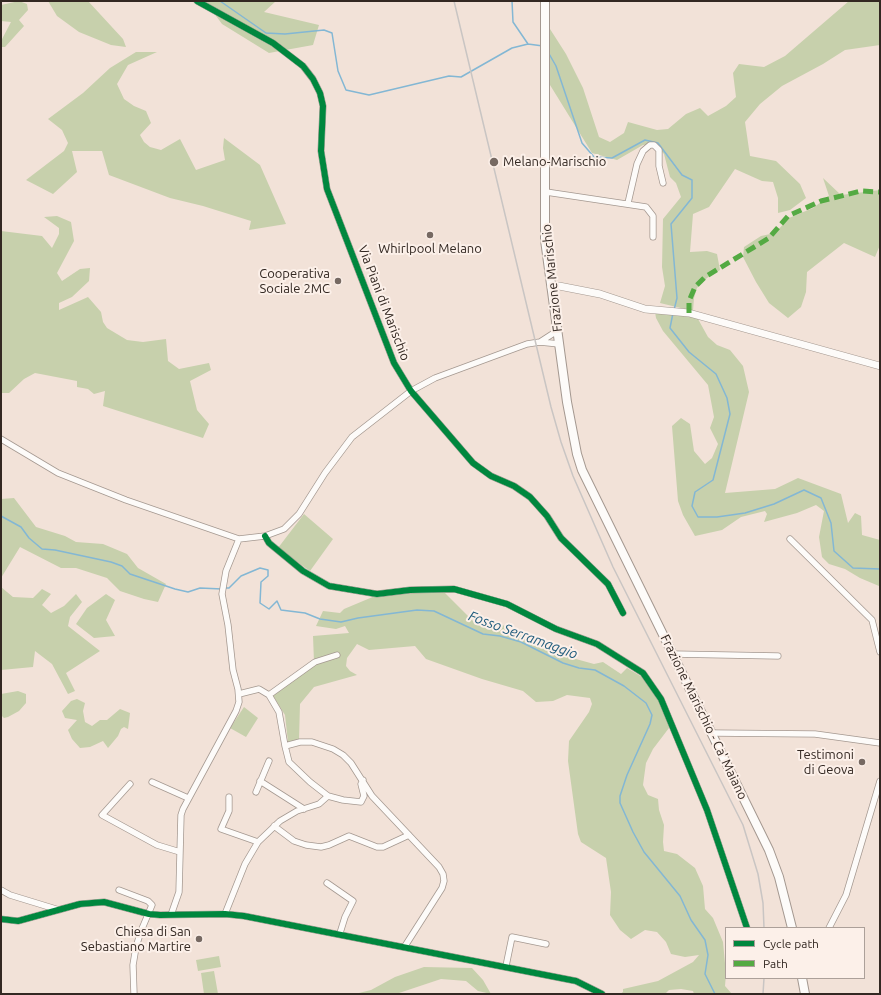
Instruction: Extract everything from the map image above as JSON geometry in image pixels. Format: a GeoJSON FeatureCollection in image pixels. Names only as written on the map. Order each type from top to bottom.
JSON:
{"type":"FeatureCollection","features":[{"type":"Feature","properties":{"kind":"main road","name":"Frazione Marischio"},"geometry":{"type":"LineString","coordinates":[[545,1],[545,240],[572,435],[582,470],[603,512]]}},
{"type":"Feature","properties":{"kind":"main road","name":"Frazione Marischio - Ca' Maiano"},"geometry":{"type":"LineString","coordinates":[[603,512],[769,850],[779,878],[792,927]]}},
{"type":"Feature","properties":{"kind":"main road"},"geometry":{"type":"LineString","coordinates":[[804,979],[805,993]]}},
{"type":"Feature","properties":{"kind":"street","name":"Via Piani di Marischio"},"geometry":{"type":"LineString","coordinates":[[197,1],[273,43],[303,66],[313,80],[320,93],[323,106],[322,151],[327,189],[394,363],[411,391],[473,463],[491,476],[514,486],[530,497],[547,516],[561,538],[608,584],[623,613]]}},
{"type":"Feature","properties":{"kind":"street"},"geometry":{"type":"LineString","coordinates":[[628,204],[637,164],[644,151],[650,145],[654,145],[659,150],[659,166],[663,183]]}},
{"type":"Feature","properties":{"kind":"street"},"geometry":{"type":"LineString","coordinates":[[546,192],[646,207],[651,211],[653,216],[653,237]]}},
{"type":"Feature","properties":{"kind":"street"},"geometry":{"type":"LineString","coordinates":[[551,287],[559,286],[600,294],[645,309],[683,312],[880,366]]}},
{"type":"Feature","properties":{"kind":"street"},"geometry":{"type":"LineString","coordinates":[[540,342],[557,331]]}},
{"type":"Feature","properties":{"kind":"street"},"geometry":{"type":"LineString","coordinates":[[1,439],[58,473],[126,500],[239,539],[265,536],[284,529],[299,514],[325,474],[352,437],[411,391],[435,378],[527,344],[540,342],[559,344]]}},
{"type":"Feature","properties":{"kind":"street"},"geometry":{"type":"LineString","coordinates":[[265,536],[269,543],[303,572],[330,586],[377,594],[410,590],[454,589],[500,602],[556,629],[597,644],[643,673],[661,699],[707,810],[748,927]]}},
{"type":"Feature","properties":{"kind":"street"},"geometry":{"type":"LineString","coordinates":[[171,915],[179,892],[181,815],[188,798],[236,711],[239,694],[233,670],[230,638],[222,594],[223,584],[239,539]]}},
{"type":"Feature","properties":{"kind":"street"},"geometry":{"type":"LineString","coordinates":[[790,540],[872,620],[880,652]]}},
{"type":"Feature","properties":{"kind":"street"},"geometry":{"type":"LineString","coordinates":[[673,654],[778,656]]}},
{"type":"Feature","properties":{"kind":"street"},"geometry":{"type":"LineString","coordinates":[[268,695],[315,662],[337,655]]}},
{"type":"Feature","properties":{"kind":"street"},"geometry":{"type":"LineString","coordinates":[[239,694],[259,689],[268,695],[279,712],[285,746],[290,762],[310,782],[328,796],[360,802],[364,796],[361,784],[363,780]]}},
{"type":"Feature","properties":{"kind":"street"},"geometry":{"type":"LineString","coordinates":[[712,733],[815,734],[880,743]]}},
{"type":"Feature","properties":{"kind":"street"},"geometry":{"type":"LineString","coordinates":[[285,746],[300,742],[312,742],[333,749],[351,763],[372,796],[439,867],[443,874],[444,881],[438,896],[405,946]]}},
{"type":"Feature","properties":{"kind":"street"},"geometry":{"type":"LineString","coordinates":[[256,792],[269,761]]}},
{"type":"Feature","properties":{"kind":"street"},"geometry":{"type":"LineString","coordinates":[[260,781],[304,808]]}},
{"type":"Feature","properties":{"kind":"street"},"geometry":{"type":"LineString","coordinates":[[830,927],[846,895],[880,781]]}},
{"type":"Feature","properties":{"kind":"street"},"geometry":{"type":"LineString","coordinates":[[152,782],[188,798]]}},
{"type":"Feature","properties":{"kind":"street"},"geometry":{"type":"LineString","coordinates":[[130,784],[102,815],[157,845],[180,852]]}},
{"type":"Feature","properties":{"kind":"street"},"geometry":{"type":"LineString","coordinates":[[225,914],[245,864],[258,842],[274,826],[289,815],[304,808],[319,804],[328,796]]}},
{"type":"Feature","properties":{"kind":"street"},"geometry":{"type":"LineString","coordinates":[[229,798],[229,811],[221,830],[258,842]]}},
{"type":"Feature","properties":{"kind":"street"},"geometry":{"type":"LineString","coordinates":[[274,826],[294,841],[306,845],[321,847],[349,836],[377,847],[383,847],[409,835]]}},
{"type":"Feature","properties":{"kind":"street"},"geometry":{"type":"LineString","coordinates":[[327,883],[353,901],[345,917],[340,934]]}},
{"type":"Feature","properties":{"kind":"street"},"geometry":{"type":"LineString","coordinates":[[1,890],[10,895],[59,910]]}},
{"type":"Feature","properties":{"kind":"street"},"geometry":{"type":"LineString","coordinates":[[119,890],[148,901],[152,905],[141,931],[135,953],[133,965],[134,993]]}},
{"type":"Feature","properties":{"kind":"street"},"geometry":{"type":"LineString","coordinates":[[1,919],[18,920],[80,904],[104,902],[149,914],[225,914],[265,919],[506,966],[576,981],[602,994]]}},
{"type":"Feature","properties":{"kind":"street"},"geometry":{"type":"LineString","coordinates":[[506,966],[512,937],[546,944]]}},
{"type":"Feature","properties":{"kind":"green space"},"geometry":{"type":"Polygon","coordinates":[[[19,1],[27,4],[28,10],[19,20],[24,26],[5,47],[1,47],[1,41],[11,22],[1,21],[1,5],[19,1]]]}},
{"type":"Feature","properties":{"kind":"green space"},"geometry":{"type":"Polygon","coordinates":[[[48,1],[88,1],[123,39],[126,47],[111,45],[79,32],[57,16],[48,1]]]}},
{"type":"Feature","properties":{"kind":"green space"},"geometry":{"type":"Polygon","coordinates":[[[205,1],[276,1],[264,12],[319,25],[313,45],[269,53],[222,24],[205,1]]]}},
{"type":"Feature","properties":{"kind":"green space"},"geometry":{"type":"Polygon","coordinates":[[[849,1],[880,1],[880,45],[845,50],[823,64],[782,86],[760,104],[745,122],[750,156],[776,161],[800,184],[806,198],[790,210],[778,213],[778,198],[773,182],[762,181],[735,169],[709,207],[693,214],[690,252],[707,251],[717,254],[720,270],[707,278],[697,288],[694,298],[693,311],[660,303],[665,286],[662,267],[663,219],[681,197],[676,183],[670,177],[664,154],[655,144],[643,145],[617,160],[592,153],[550,85],[550,29],[566,54],[583,88],[599,137],[610,142],[624,133],[628,122],[657,130],[668,129],[686,114],[700,108],[708,116],[726,106],[736,97],[733,73],[739,64],[764,67],[785,56],[849,1]]]}},
{"type":"Feature","properties":{"kind":"green space"},"geometry":{"type":"Polygon","coordinates":[[[136,52],[157,52],[128,65],[117,84],[124,99],[134,106],[146,111],[151,123],[140,135],[144,142],[150,147],[161,150],[180,139],[196,170],[225,160],[223,148],[224,138],[260,165],[286,224],[249,230],[251,221],[203,206],[170,198],[109,175],[102,151],[72,151],[77,172],[53,194],[26,180],[64,151],[68,143],[62,130],[48,119],[83,93],[110,68],[136,52]]]}},
{"type":"Feature","properties":{"kind":"green space"},"geometry":{"type":"Polygon","coordinates":[[[823,178],[841,195],[880,190],[880,245],[875,257],[844,243],[807,272],[806,292],[801,307],[788,318],[769,303],[743,257],[744,247],[761,236],[775,233],[789,218],[813,208],[829,196],[823,178]]]}},
{"type":"Feature","properties":{"kind":"green space"},"geometry":{"type":"Polygon","coordinates":[[[57,216],[71,222],[74,241],[57,273],[62,281],[80,269],[90,268],[89,281],[72,297],[59,303],[59,310],[88,297],[101,312],[103,322],[107,328],[127,340],[143,342],[166,339],[168,361],[179,369],[209,363],[211,370],[190,381],[197,410],[209,424],[203,438],[103,406],[105,391],[94,394],[88,389],[77,387],[77,381],[35,373],[24,379],[9,393],[1,393],[1,231],[42,236],[52,248],[59,234],[59,228],[44,217],[57,216]]]}},
{"type":"Feature","properties":{"kind":"green space"},"geometry":{"type":"Polygon","coordinates":[[[655,312],[685,315],[698,319],[708,337],[717,345],[730,350],[743,366],[749,392],[725,493],[775,489],[798,478],[841,494],[848,523],[855,513],[861,516],[862,535],[880,540],[880,588],[879,586],[860,578],[845,569],[829,564],[822,557],[819,537],[824,511],[816,505],[797,513],[764,522],[767,514],[765,511],[741,517],[722,530],[695,536],[683,515],[678,501],[672,426],[681,418],[690,424],[694,451],[705,464],[712,458],[718,444],[710,428],[714,417],[708,385],[663,331],[656,318],[655,312]]]}},
{"type":"Feature","properties":{"kind":"green space"},"geometry":{"type":"Polygon","coordinates":[[[14,498],[36,527],[65,536],[76,542],[103,544],[127,554],[138,568],[166,584],[158,602],[120,591],[107,578],[76,568],[61,568],[20,547],[1,578],[1,499],[14,498]]]}},
{"type":"Feature","properties":{"kind":"green space"},"geometry":{"type":"Polygon","coordinates":[[[304,514],[333,539],[310,571],[278,548],[304,514]]]}},
{"type":"Feature","properties":{"kind":"green space"},"geometry":{"type":"Polygon","coordinates":[[[1,587],[13,597],[33,598],[42,589],[51,594],[42,605],[51,613],[64,606],[76,594],[82,602],[70,617],[68,626],[100,651],[66,673],[75,691],[68,694],[52,664],[35,651],[33,667],[1,670],[1,587]]]}},
{"type":"Feature","properties":{"kind":"green space"},"geometry":{"type":"Polygon","coordinates":[[[427,592],[445,593],[476,624],[487,628],[493,622],[520,631],[565,656],[594,664],[603,662],[621,674],[627,668],[642,677],[656,694],[668,719],[669,728],[653,749],[646,763],[643,785],[648,795],[658,799],[659,810],[664,825],[664,851],[677,854],[695,868],[703,886],[705,909],[713,918],[723,942],[725,986],[732,994],[694,994],[693,991],[681,989],[669,990],[665,994],[620,994],[623,992],[623,989],[658,981],[693,962],[699,955],[685,957],[671,954],[666,942],[657,932],[645,930],[631,939],[620,930],[610,915],[611,892],[606,858],[581,842],[578,834],[568,761],[569,741],[589,712],[592,704],[590,698],[567,695],[553,701],[536,702],[523,691],[482,679],[426,659],[415,646],[369,650],[357,644],[347,658],[346,666],[350,671],[357,675],[314,687],[300,704],[299,740],[288,742],[285,715],[272,694],[314,662],[313,636],[349,633],[345,626],[336,629],[316,626],[323,611],[340,613],[344,609],[375,596],[427,592]]]}},
{"type":"Feature","properties":{"kind":"green space"},"geometry":{"type":"Polygon","coordinates":[[[106,594],[115,600],[106,620],[115,636],[94,638],[76,624],[87,608],[106,594]]]}},
{"type":"Feature","properties":{"kind":"green space"},"geometry":{"type":"Polygon","coordinates":[[[18,691],[26,694],[26,703],[19,711],[4,718],[1,715],[1,694],[18,691]]]}},
{"type":"Feature","properties":{"kind":"green space"},"geometry":{"type":"Polygon","coordinates":[[[77,699],[85,703],[83,711],[85,722],[92,726],[100,720],[107,720],[120,709],[130,713],[128,729],[124,727],[121,729],[118,736],[108,748],[103,741],[90,747],[80,748],[72,739],[68,730],[77,720],[65,718],[62,711],[71,701],[77,699]]]}},
{"type":"Feature","properties":{"kind":"green space"},"geometry":{"type":"Polygon","coordinates":[[[244,707],[258,718],[246,737],[230,728],[244,707]]]}},
{"type":"Feature","properties":{"kind":"green space"},"geometry":{"type":"Polygon","coordinates":[[[219,956],[221,967],[198,971],[196,960],[219,956]]]}},
{"type":"Feature","properties":{"kind":"green space"},"geometry":{"type":"Polygon","coordinates":[[[424,967],[472,968],[483,980],[491,994],[478,991],[466,981],[441,979],[396,994],[355,994],[371,990],[395,977],[424,967]]]}},
{"type":"Feature","properties":{"kind":"green space"},"geometry":{"type":"Polygon","coordinates":[[[214,971],[218,994],[204,994],[201,973],[214,971]]]}},
{"type":"Feature","properties":{"kind":"waterway"},"geometry":{"type":"LineString","coordinates":[[220,1],[266,33],[285,34],[324,30],[332,33],[338,71],[346,90],[369,95],[449,76],[461,77],[512,48],[528,44],[543,46]]}},
{"type":"Feature","properties":{"kind":"waterway"},"geometry":{"type":"LineString","coordinates":[[512,1],[513,22],[528,44]]}},
{"type":"Feature","properties":{"kind":"waterway"},"geometry":{"type":"LineString","coordinates":[[548,52],[556,66],[582,143],[594,157],[612,158],[645,140],[658,143],[682,175],[692,180],[692,198],[671,224],[677,298],[674,310]]}},
{"type":"Feature","properties":{"kind":"waterway"},"geometry":{"type":"LineString","coordinates":[[673,313],[670,328],[689,352],[716,374],[727,398],[730,414],[713,480],[695,492],[692,506],[698,517],[717,517],[745,513],[774,504],[804,490],[821,498],[831,523],[834,551],[853,568],[880,569]]}},
{"type":"Feature","properties":{"kind":"waterway","name":"Fosso Serramaggio"},"geometry":{"type":"LineString","coordinates":[[1,516],[21,527],[29,538],[42,549],[55,550],[111,562],[122,566],[130,574],[188,592],[200,588],[222,589]]}},
{"type":"Feature","properties":{"kind":"waterway","name":"Fosso Serramaggio"},"geometry":{"type":"LineString","coordinates":[[226,588],[229,588],[241,576],[260,568],[268,570],[268,576],[261,582],[260,603],[269,609],[277,601],[281,610],[305,613],[320,619],[341,622],[358,618],[417,610],[434,611],[483,634],[500,636],[521,642],[563,663],[579,668],[595,670],[624,686],[646,703],[652,715],[650,724],[627,775],[620,796],[620,803],[644,852],[680,896],[691,920],[705,940],[708,955],[705,974],[715,994]]}},
{"type":"Feature","properties":{"kind":"railway"},"geometry":{"type":"LineString","coordinates":[[454,1],[551,407],[561,442],[573,476],[613,567],[743,825],[758,874],[763,903],[764,927]]}},
{"type":"Feature","properties":{"kind":"railway"},"geometry":{"type":"LineString","coordinates":[[763,994],[764,979]]}},
{"type":"Feature","properties":{"kind":"marked path"},"geometry":{"type":"LineString","coordinates":[[689,313],[689,301],[695,287],[705,277],[769,238],[788,216],[821,201],[861,191],[880,192]]}},
{"type":"Feature","properties":{"kind":"cycle path"},"geometry":{"type":"LineString","coordinates":[[197,1],[273,43],[303,66],[313,79],[320,93],[323,106],[321,151],[327,189],[394,363],[411,391],[473,463],[491,476],[514,486],[530,497],[547,516],[561,538],[608,584],[623,613]]}},
{"type":"Feature","properties":{"kind":"cycle path"},"geometry":{"type":"LineString","coordinates":[[265,536],[269,543],[303,571],[329,586],[377,594],[410,590],[454,589],[507,604],[556,629],[597,644],[643,673],[661,699],[707,810],[747,927]]}},
{"type":"Feature","properties":{"kind":"cycle path"},"geometry":{"type":"LineString","coordinates":[[1,919],[18,921],[80,904],[104,902],[149,914],[225,914],[244,916],[576,981],[602,994]]}},
{"type":"Feature","properties":{"kind":"place","name":"Melano-Marischio"},"geometry":{"type":"Point","coordinates":[494,162]}},
{"type":"Feature","properties":{"kind":"place","name":"Whirlpool Melano"},"geometry":{"type":"Point","coordinates":[430,235]}},
{"type":"Feature","properties":{"kind":"place","name":"Cooperativa Sociale 2MC"},"geometry":{"type":"Point","coordinates":[338,281]}},
{"type":"Feature","properties":{"kind":"place","name":"Testimoni di Geova"},"geometry":{"type":"Point","coordinates":[862,762]}},
{"type":"Feature","properties":{"kind":"place","name":"Chiesa di San Sebastiano Martire"},"geometry":{"type":"Point","coordinates":[199,939]}}]}
